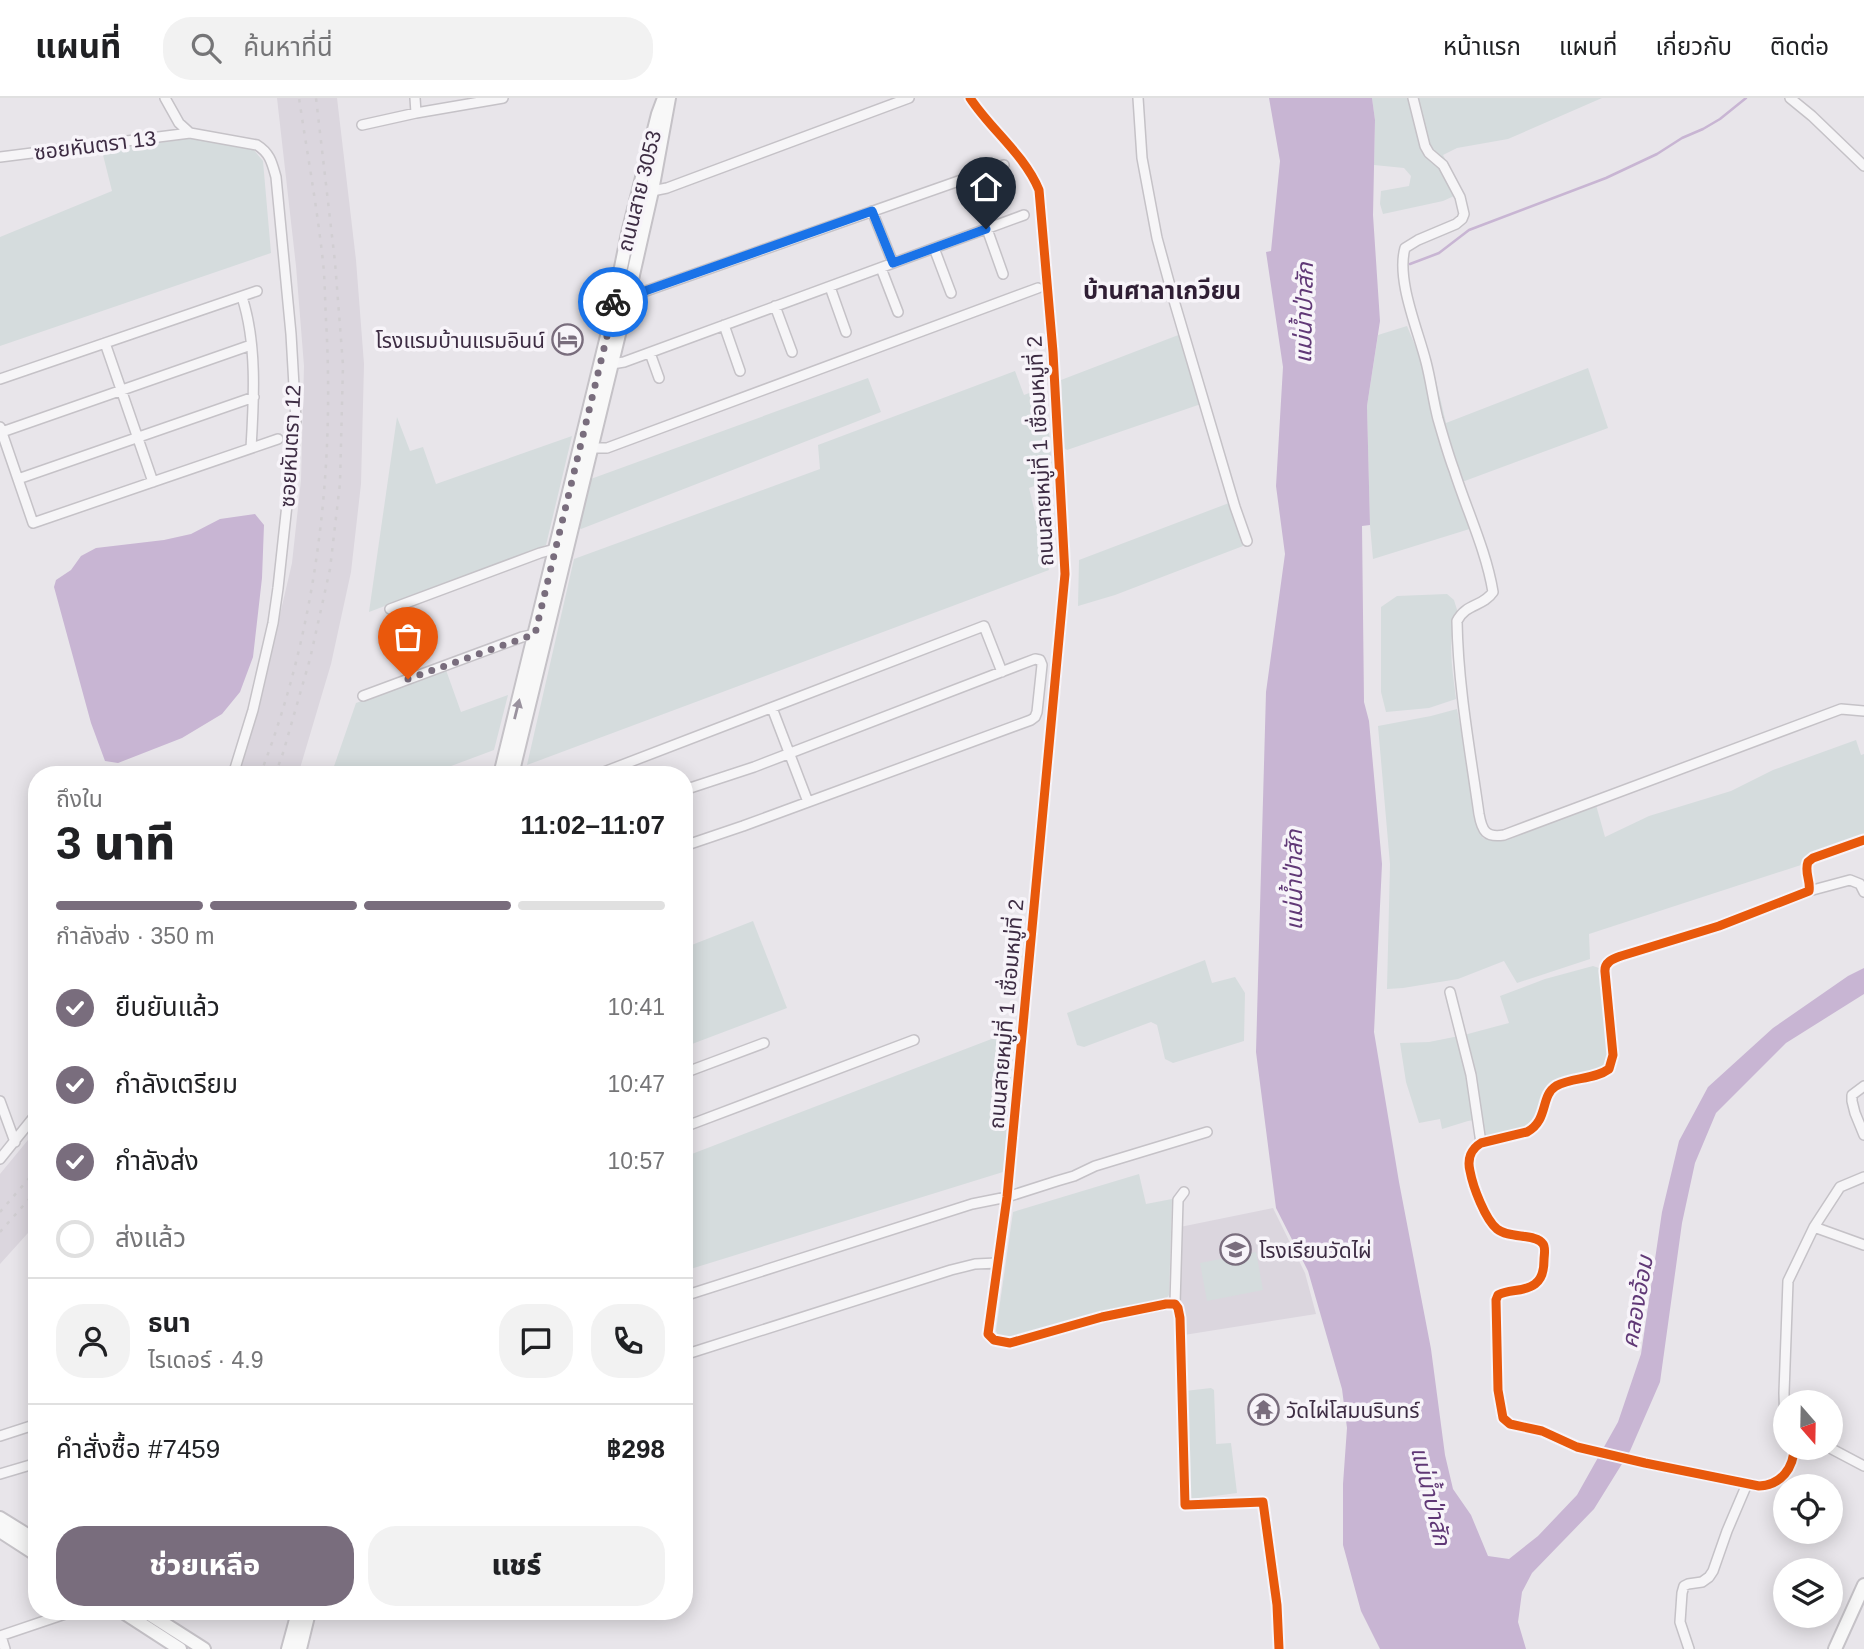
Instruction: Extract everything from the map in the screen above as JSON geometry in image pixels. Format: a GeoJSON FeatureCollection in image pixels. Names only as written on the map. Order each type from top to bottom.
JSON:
{"type":"FeatureCollection","features":[{"type":"Feature","properties":{"kind":"main road","name":"ถนนสาย 3053"},"geometry":{"type":"LineString","coordinates":[[514,766],[628,297],[667,115],[667,98]]}},
{"type":"Feature","properties":{"kind":"main road","name":"ถนนสาย 3053"},"geometry":{"type":"LineString","coordinates":[[502,766],[607,336],[628,233],[655,126],[667,98]]}},
{"type":"Feature","properties":{"kind":"main road"},"geometry":{"type":"LineString","coordinates":[[0,1518],[28,1535]]}},
{"type":"Feature","properties":{"kind":"main road"},"geometry":{"type":"LineString","coordinates":[[0,1531],[28,1549]]}},
{"type":"Feature","properties":{"kind":"main road"},"geometry":{"type":"LineString","coordinates":[[1835,1649],[1864,1586]]}},
{"type":"Feature","properties":{"kind":"main road"},"geometry":{"type":"LineString","coordinates":[[135,1620],[180,1649]]}},
{"type":"Feature","properties":{"kind":"main road"},"geometry":{"type":"LineString","coordinates":[[159,1620],[204,1649]]}},
{"type":"Feature","properties":{"kind":"main road"},"geometry":{"type":"LineString","coordinates":[[288,1649],[296,1620]]}},
{"type":"Feature","properties":{"kind":"main road"},"geometry":{"type":"LineString","coordinates":[[300,1649],[307,1620]]}},
{"type":"Feature","properties":{"kind":"street"},"geometry":{"type":"LineString","coordinates":[[165,98],[179,123],[190,132]]}},
{"type":"Feature","properties":{"kind":"street"},"geometry":{"type":"LineString","coordinates":[[415,98],[416,113]]}},
{"type":"Feature","properties":{"kind":"street"},"geometry":{"type":"LineString","coordinates":[[362,125],[502,98]]}},
{"type":"Feature","properties":{"kind":"street"},"geometry":{"type":"LineString","coordinates":[[652,191],[667,188],[909,98]]}},
{"type":"Feature","properties":{"kind":"street","name":"ถนนสายหมู่ที่ 1 เชื่อมหมู่ที่ 2"},"geometry":{"type":"LineString","coordinates":[[970,98],[1020,159],[1039,190],[1053,352],[1065,574],[1007,1197],[988,1334],[994,1340],[1010,1343],[1102,1317],[1175,1304]]}},
{"type":"Feature","properties":{"kind":"street"},"geometry":{"type":"LineString","coordinates":[[1138,98],[1142,158],[1163,265],[1247,541]]}},
{"type":"Feature","properties":{"kind":"street"},"geometry":{"type":"LineString","coordinates":[[1413,98],[1425,146],[1443,165],[1460,197],[1464,214],[1456,224],[1405,248],[1403,266],[1409,304],[1427,363],[1438,419],[1493,592],[1481,603],[1468,607],[1457,621],[1462,703],[1481,825],[1487,834],[1504,835],[1841,709],[1864,711]]}},
{"type":"Feature","properties":{"kind":"street"},"geometry":{"type":"LineString","coordinates":[[1790,98],[1864,166]]}},
{"type":"Feature","properties":{"kind":"street","name":"ซอยหันตรา 13"},"geometry":{"type":"LineString","coordinates":[[0,157],[190,132]]}},
{"type":"Feature","properties":{"kind":"street","name":"ซอยหันตรา 12"},"geometry":{"type":"LineString","coordinates":[[190,132],[257,145],[270,156],[276,177],[293,356],[296,421],[278,588],[273,623],[253,710],[236,766]]}},
{"type":"Feature","properties":{"kind":"street"},"geometry":{"type":"LineString","coordinates":[[613,300],[1004,165]]}},
{"type":"Feature","properties":{"kind":"street"},"geometry":{"type":"LineString","coordinates":[[872,211],[893,263]]}},
{"type":"Feature","properties":{"kind":"street"},"geometry":{"type":"LineString","coordinates":[[612,364],[650,353],[1024,215]]}},
{"type":"Feature","properties":{"kind":"street"},"geometry":{"type":"LineString","coordinates":[[986,229],[1003,274]]}},
{"type":"Feature","properties":{"kind":"street"},"geometry":{"type":"LineString","coordinates":[[934,248],[951,293]]}},
{"type":"Feature","properties":{"kind":"street"},"geometry":{"type":"LineString","coordinates":[[881,268],[898,312]]}},
{"type":"Feature","properties":{"kind":"street"},"geometry":{"type":"LineString","coordinates":[[830,287],[846,332]]}},
{"type":"Feature","properties":{"kind":"street"},"geometry":{"type":"LineString","coordinates":[[591,448],[607,448],[1038,288]]}},
{"type":"Feature","properties":{"kind":"street"},"geometry":{"type":"LineString","coordinates":[[0,379],[257,291]]}},
{"type":"Feature","properties":{"kind":"street"},"geometry":{"type":"LineString","coordinates":[[242,297],[248,317],[251,345],[254,397],[251,448]]}},
{"type":"Feature","properties":{"kind":"street"},"geometry":{"type":"LineString","coordinates":[[775,306],[792,352]]}},
{"type":"Feature","properties":{"kind":"street"},"geometry":{"type":"LineString","coordinates":[[724,326],[740,370]]}},
{"type":"Feature","properties":{"kind":"street"},"geometry":{"type":"LineString","coordinates":[[105,343],[153,482]]}},
{"type":"Feature","properties":{"kind":"street"},"geometry":{"type":"LineString","coordinates":[[251,345],[1,429],[33,523],[278,439]]}},
{"type":"Feature","properties":{"kind":"street"},"geometry":{"type":"LineString","coordinates":[[650,353],[659,377]]}},
{"type":"Feature","properties":{"kind":"street"},"geometry":{"type":"LineString","coordinates":[[18,479],[254,397]]}},
{"type":"Feature","properties":{"kind":"street"},"geometry":{"type":"LineString","coordinates":[[390,609],[540,552],[555,549]]}},
{"type":"Feature","properties":{"kind":"street"},"geometry":{"type":"LineString","coordinates":[[620,766],[984,626],[1002,672]]}},
{"type":"Feature","properties":{"kind":"street"},"geometry":{"type":"LineString","coordinates":[[363,696],[535,634]]}},
{"type":"Feature","properties":{"kind":"street"},"geometry":{"type":"LineString","coordinates":[[693,787],[790,753],[1035,659],[1040,660],[1042,665],[1037,712],[1031,720],[693,843]]}},
{"type":"Feature","properties":{"kind":"street"},"geometry":{"type":"LineString","coordinates":[[772,708],[808,802]]}},
{"type":"Feature","properties":{"kind":"street"},"geometry":{"type":"LineString","coordinates":[[1810,891],[1808,862],[1864,840]]}},
{"type":"Feature","properties":{"kind":"street"},"geometry":{"type":"LineString","coordinates":[[1792,1460],[1782,1478],[1775,1483],[1759,1486],[1577,1447],[1542,1431],[1510,1424],[1503,1418],[1498,1390],[1496,1300],[1503,1292],[1536,1284],[1544,1267],[1544,1250],[1539,1240],[1509,1235],[1490,1222],[1471,1178],[1469,1165],[1471,1153],[1482,1143],[1534,1128],[1540,1120],[1551,1091],[1558,1085],[1601,1074],[1609,1069],[1613,1055],[1604,967],[1607,963],[1621,956],[1750,915],[1810,891],[1850,880],[1860,884],[1864,892]]}},
{"type":"Feature","properties":{"kind":"street"},"geometry":{"type":"LineString","coordinates":[[1450,992],[1471,1075],[1482,1143]]}},
{"type":"Feature","properties":{"kind":"street"},"geometry":{"type":"LineString","coordinates":[[693,1124],[914,1040]]}},
{"type":"Feature","properties":{"kind":"street"},"geometry":{"type":"LineString","coordinates":[[693,1070],[764,1043]]}},
{"type":"Feature","properties":{"kind":"street"},"geometry":{"type":"LineString","coordinates":[[1864,1086],[1852,1096],[1864,1135]]}},
{"type":"Feature","properties":{"kind":"street"},"geometry":{"type":"LineString","coordinates":[[0,1101],[15,1142]]}},
{"type":"Feature","properties":{"kind":"street"},"geometry":{"type":"LineString","coordinates":[[0,1159],[28,1125]]}},
{"type":"Feature","properties":{"kind":"street"},"geometry":{"type":"LineString","coordinates":[[693,1293],[972,1204],[1007,1197],[1074,1176],[1116,1159],[1207,1132]]}},
{"type":"Feature","properties":{"kind":"street"},"geometry":{"type":"LineString","coordinates":[[1786,1390],[1788,1281],[1814,1227],[1840,1187],[1864,1177]]}},
{"type":"Feature","properties":{"kind":"street"},"geometry":{"type":"LineString","coordinates":[[1184,1192],[1178,1200],[1175,1304],[1180,1318],[1185,1505],[1263,1502],[1278,1605],[1279,1649]]}},
{"type":"Feature","properties":{"kind":"street"},"geometry":{"type":"LineString","coordinates":[[1814,1227],[1864,1245]]}},
{"type":"Feature","properties":{"kind":"street"},"geometry":{"type":"LineString","coordinates":[[693,1352],[951,1270],[975,1264],[997,1263]]}},
{"type":"Feature","properties":{"kind":"street"},"geometry":{"type":"LineString","coordinates":[[0,1436],[28,1427]]}},
{"type":"Feature","properties":{"kind":"street"},"geometry":{"type":"LineString","coordinates":[[1843,1455],[1864,1466]]}},
{"type":"Feature","properties":{"kind":"street"},"geometry":{"type":"LineString","coordinates":[[0,1474],[28,1466]]}},
{"type":"Feature","properties":{"kind":"street"},"geometry":{"type":"LineString","coordinates":[[1689,1649],[1680,1622],[1684,1586],[1702,1582],[1713,1571],[1747,1484]]}},
{"type":"Feature","properties":{"kind":"street"},"geometry":{"type":"LineString","coordinates":[[5,1649],[0,1636],[47,1620]]}},
{"type":"Feature","properties":{"kind":"shaded area"},"geometry":{"type":"Polygon","coordinates":[[[277,98],[337,98],[356,260],[364,364],[361,484],[351,572],[331,664],[301,766],[237,766],[272,649],[292,563],[301,480],[304,366],[277,98]]]}},
{"type":"Feature","properties":{"kind":"shaded area"},"geometry":{"type":"Polygon","coordinates":[[[1372,98],[1602,98],[1508,139],[1457,148],[1443,155],[1463,192],[1443,201],[1383,214],[1380,204],[1381,191],[1409,186],[1411,176],[1404,168],[1374,165],[1375,120],[1372,98]]]}},
{"type":"Feature","properties":{"kind":"shaded area"},"geometry":{"type":"Polygon","coordinates":[[[192,138],[253,149],[263,161],[271,253],[0,346],[0,237],[112,191],[102,151],[192,138]]]}},
{"type":"Feature","properties":{"kind":"shaded area"},"geometry":{"type":"Polygon","coordinates":[[[1407,326],[1422,362],[1431,360],[1446,423],[1588,368],[1608,428],[1462,482],[1476,527],[1373,559],[1367,406],[1378,335],[1407,326]]]}},
{"type":"Feature","properties":{"kind":"shaded area"},"geometry":{"type":"Polygon","coordinates":[[[1181,334],[1201,404],[1067,450],[1064,448],[1061,380],[1181,334]]]}},
{"type":"Feature","properties":{"kind":"shaded area"},"geometry":{"type":"Polygon","coordinates":[[[1015,371],[1024,395],[1045,387],[1053,479],[1029,488],[1049,570],[527,765],[574,559],[820,469],[818,445],[1015,371]]]}},
{"type":"Feature","properties":{"kind":"shaded area"},"geometry":{"type":"Polygon","coordinates":[[[868,378],[881,412],[581,529],[576,526],[588,480],[868,378]]]}},
{"type":"Feature","properties":{"kind":"shaded area"},"geometry":{"type":"Polygon","coordinates":[[[397,417],[410,451],[423,447],[436,484],[572,436],[546,545],[369,612],[397,417]]]}},
{"type":"Feature","properties":{"kind":"shaded area"},"geometry":{"type":"Polygon","coordinates":[[[1229,503],[1243,546],[1115,595],[1078,606],[1079,560],[1229,503]]]}},
{"type":"Feature","properties":{"kind":"shaded area"},"geometry":{"type":"Polygon","coordinates":[[[1447,594],[1454,600],[1458,613],[1451,645],[1456,699],[1429,708],[1386,712],[1381,692],[1381,607],[1397,596],[1447,594]]]}},
{"type":"Feature","properties":{"kind":"shaded area"},"geometry":{"type":"Polygon","coordinates":[[[446,670],[461,712],[508,695],[494,750],[451,766],[334,766],[356,703],[446,670]]]}},
{"type":"Feature","properties":{"kind":"shaded area"},"geometry":{"type":"Polygon","coordinates":[[[1457,709],[1478,827],[1483,838],[1494,841],[1506,838],[1596,805],[1605,837],[1649,816],[1731,791],[1773,770],[1856,740],[1861,755],[1864,754],[1864,837],[1804,860],[1801,865],[1589,934],[1590,959],[1517,983],[1504,961],[1458,979],[1387,989],[1390,864],[1378,726],[1457,709]]]}},
{"type":"Feature","properties":{"kind":"shaded area"},"geometry":{"type":"Polygon","coordinates":[[[753,921],[787,1008],[693,1044],[693,944],[753,921]]]}},
{"type":"Feature","properties":{"kind":"shaded area"},"geometry":{"type":"Polygon","coordinates":[[[1205,960],[1212,983],[1235,977],[1245,993],[1244,1041],[1173,1063],[1165,1059],[1157,1025],[1151,1022],[1084,1047],[1077,1045],[1067,1013],[1205,960]]]}},
{"type":"Feature","properties":{"kind":"shaded area"},"geometry":{"type":"Polygon","coordinates":[[[1593,966],[1599,968],[1610,1057],[1606,1064],[1592,1072],[1553,1083],[1546,1091],[1535,1121],[1521,1131],[1484,1139],[1480,1119],[1442,1129],[1440,1119],[1419,1123],[1406,1082],[1400,1043],[1429,1042],[1509,1023],[1500,996],[1545,979],[1593,966]]]}},
{"type":"Feature","properties":{"kind":"shaded area"},"geometry":{"type":"Polygon","coordinates":[[[1015,1030],[1003,1172],[693,1268],[693,1154],[1015,1030]]]}},
{"type":"Feature","properties":{"kind":"shaded area"},"geometry":{"type":"Polygon","coordinates":[[[28,1140],[28,1233],[0,1264],[0,1174],[28,1140]]]}},
{"type":"Feature","properties":{"kind":"shaded area"},"geometry":{"type":"Polygon","coordinates":[[[1139,1174],[1146,1204],[1172,1199],[1169,1295],[1165,1300],[1102,1313],[1010,1338],[999,1337],[996,1331],[1013,1212],[1139,1174]]]}},
{"type":"Feature","properties":{"kind":"shaded area","name":"โรงเรียนวัดไผ่"},"geometry":{"type":"Polygon","coordinates":[[[1273,1208],[1305,1273],[1316,1314],[1184,1335],[1182,1302],[1178,1300],[1180,1227],[1273,1208]]]}},
{"type":"Feature","properties":{"kind":"shaded area"},"geometry":{"type":"Polygon","coordinates":[[[1256,1252],[1263,1290],[1207,1301],[1200,1263],[1256,1252]]]}},
{"type":"Feature","properties":{"kind":"shaded area"},"geometry":{"type":"Polygon","coordinates":[[[1211,1388],[1214,1390],[1216,1444],[1231,1443],[1237,1493],[1192,1499],[1186,1495],[1185,1391],[1211,1388]]]}},
{"type":"Feature","properties":{"kind":"water","name":"แม่น้ำป่าสัก"},"geometry":{"type":"Polygon","coordinates":[[[1269,98],[1372,98],[1375,120],[1373,215],[1380,321],[1367,406],[1370,525],[1362,526],[1364,702],[1369,721],[1382,864],[1374,1032],[1431,1349],[1445,1455],[1453,1489],[1471,1515],[1488,1556],[1509,1559],[1538,1536],[1577,1495],[1618,1422],[1641,1354],[1662,1212],[1679,1141],[1708,1087],[1773,1028],[1848,976],[1864,968],[1864,994],[1786,1043],[1716,1113],[1695,1163],[1682,1223],[1660,1382],[1630,1451],[1594,1509],[1532,1573],[1522,1592],[1518,1622],[1526,1649],[1380,1649],[1361,1611],[1343,1545],[1347,1428],[1342,1389],[1308,1271],[1276,1208],[1256,1052],[1266,692],[1285,554],[1276,486],[1283,367],[1266,252],[1271,251],[1280,161],[1269,98]]]}},
{"type":"Feature","properties":{"kind":"water"},"geometry":{"type":"Polygon","coordinates":[[[255,514],[264,525],[262,578],[253,657],[240,692],[222,714],[182,738],[118,763],[105,761],[91,723],[54,587],[56,580],[71,570],[81,556],[96,548],[164,540],[191,534],[220,519],[255,514]]]}},
{"type":"Feature","properties":{"kind":"waterway"},"geometry":{"type":"LineString","coordinates":[[1410,264],[1439,253],[1469,230],[1606,178],[1657,154],[1720,119],[1746,98]]}},
{"type":"Feature","properties":{"kind":"railway"},"geometry":{"type":"LineString","coordinates":[[263,766],[295,665],[308,609],[324,493],[328,378],[324,269],[299,98]]}},
{"type":"Feature","properties":{"kind":"railway"},"geometry":{"type":"LineString","coordinates":[[278,766],[310,659],[330,569],[340,483],[343,365],[335,262],[316,98]]}},
{"type":"Feature","properties":{"kind":"railway"},"geometry":{"type":"LineString","coordinates":[[0,1212],[28,1179]]}},
{"type":"Feature","properties":{"kind":"railway"},"geometry":{"type":"LineString","coordinates":[[0,1232],[28,1200]]}},
{"type":"Feature","properties":{"kind":"cycle path"},"geometry":{"type":"LineString","coordinates":[[970,98],[1025,165],[1039,190],[1053,352],[1065,574],[1007,1197],[988,1334],[994,1340],[1010,1343],[1102,1317],[1175,1304],[1180,1318],[1185,1505],[1263,1502],[1277,1605],[1279,1649]]}},
{"type":"Feature","properties":{"kind":"cycle path"},"geometry":{"type":"LineString","coordinates":[[1792,1460],[1780,1479],[1759,1486],[1577,1447],[1542,1431],[1510,1424],[1503,1418],[1498,1390],[1496,1300],[1498,1295],[1531,1287],[1537,1282],[1543,1270],[1544,1247],[1535,1238],[1508,1234],[1497,1229],[1477,1194],[1469,1162],[1472,1151],[1481,1143],[1527,1132],[1534,1127],[1542,1115],[1551,1090],[1556,1086],[1609,1069],[1613,1055],[1605,972],[1610,961],[1719,926],[1809,891],[1808,862],[1864,840]]}},
{"type":"Feature","properties":{"kind":"way so far"},"geometry":{"type":"LineString","coordinates":[[408,679],[535,634],[613,302]]}},
{"type":"Feature","properties":{"kind":"place","name":"โรงแรมบ้านแรมอินน์"},"geometry":{"type":"Point","coordinates":[568,340]}},
{"type":"Feature","properties":{"kind":"place","name":"โรงเรียนวัดไผ่"},"geometry":{"type":"Point","coordinates":[1236,1250]}},
{"type":"Feature","properties":{"kind":"place","name":"วัดไผ่โสมนรินทร์"},"geometry":{"type":"Point","coordinates":[1263,1410]}},
{"type":"Feature","properties":{"kind":"district","name":"บ้านศาลาเกวียน"},"geometry":{"type":"Point","coordinates":[1162,290]}},
{"type":"Feature","properties":{"kind":"route"},"geometry":{"type":"LineString","coordinates":[[613,302],[872,211],[893,263],[986,229]]}},
{"type":"Feature","properties":{"kind":"water label","name":"คลองอ้อม"},"geometry":{"type":"Point","coordinates":[1637,1302]}}]}
